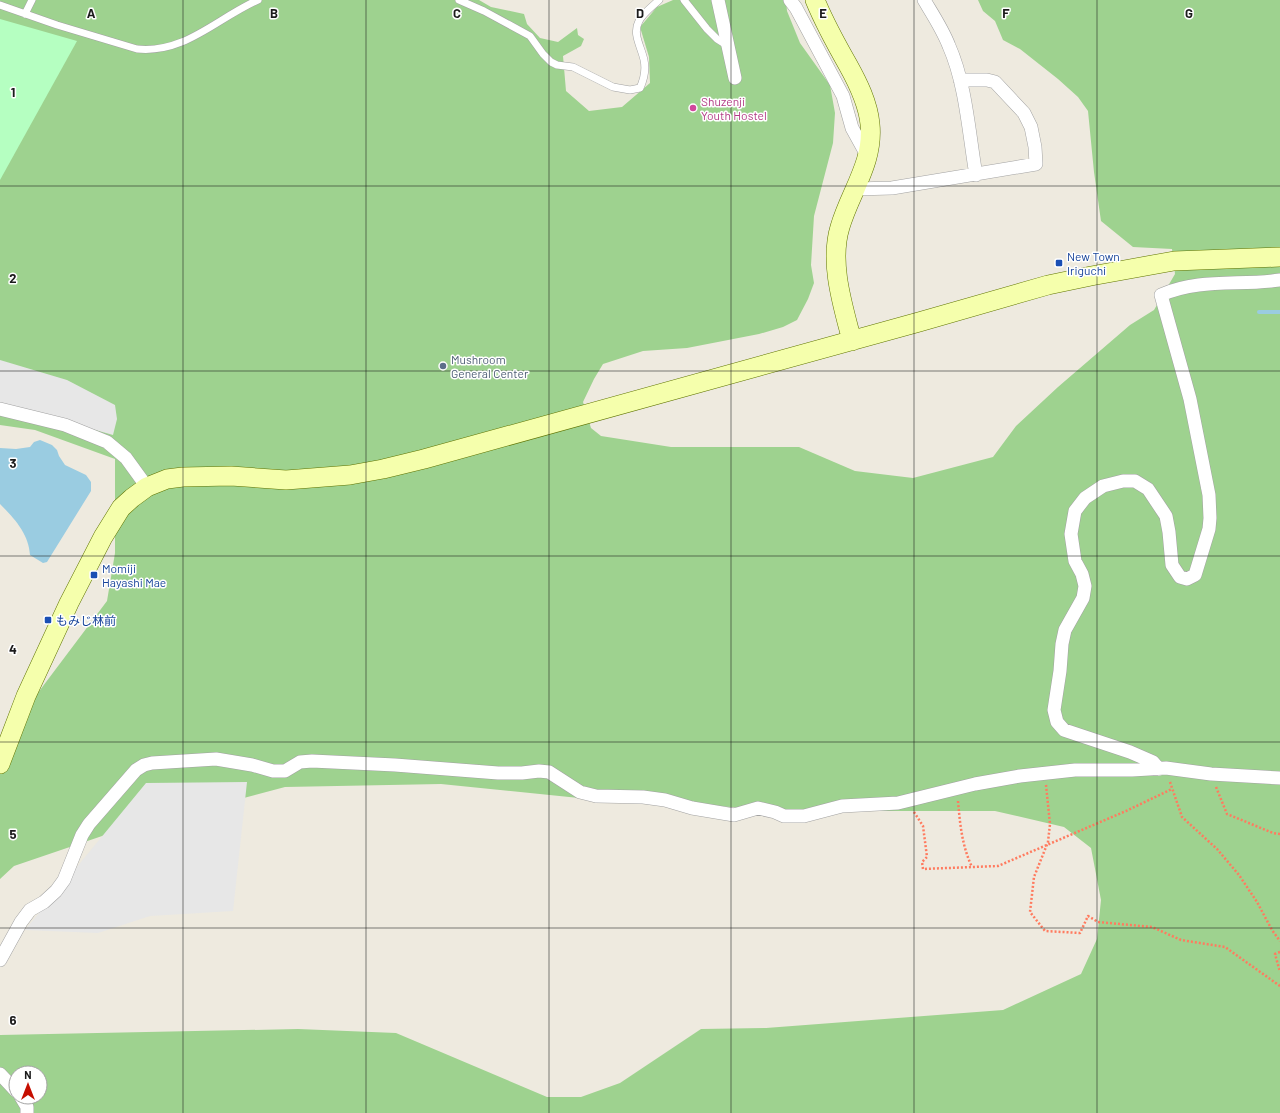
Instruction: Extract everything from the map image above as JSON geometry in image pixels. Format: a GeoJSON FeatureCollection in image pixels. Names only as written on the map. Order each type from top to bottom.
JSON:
{"type":"FeatureCollection","features":[{"type":"Feature","properties":{"kind":"street"},"geometry":{"type":"LineString","coordinates":[[718,0],[735,78]]}},
{"type":"Feature","properties":{"kind":"street"},"geometry":{"type":"LineString","coordinates":[[790,0],[796,8],[843,96],[852,128],[868,157]]}},
{"type":"Feature","properties":{"kind":"street"},"geometry":{"type":"LineString","coordinates":[[815,0],[828,29],[862,92],[870,122],[871,140],[868,157],[840,228],[837,247],[836,264],[842,303],[852,341]]}},
{"type":"Feature","properties":{"kind":"street"},"geometry":{"type":"LineString","coordinates":[[924,0],[950,46],[960,80],[976,175]]}},
{"type":"Feature","properties":{"kind":"street"},"geometry":{"type":"LineString","coordinates":[[856,189],[892,188],[1036,164],[1035,147],[1028,118],[1001,88],[995,82],[987,80],[960,80]]}},
{"type":"Feature","properties":{"kind":"street"},"geometry":{"type":"LineString","coordinates":[[0,764],[26,696],[69,603],[98,545],[121,508],[147,487],[167,479],[183,477],[232,476],[286,480],[350,475],[382,469],[424,459],[1048,286],[1099,274],[1174,261],[1280,257]]}},
{"type":"Feature","properties":{"kind":"street"},"geometry":{"type":"LineString","coordinates":[[1162,768],[1153,762],[1130,752],[1064,730],[1057,722],[1054,710],[1060,671],[1062,644],[1065,630],[1083,598],[1085,586],[1082,574],[1075,561],[1071,534],[1075,511],[1085,498],[1103,486],[1123,481],[1135,481],[1148,489],[1166,516],[1172,565],[1180,577],[1188,579],[1195,575],[1209,529],[1209,495],[1190,398],[1161,295],[1194,285],[1280,280]]}},
{"type":"Feature","properties":{"kind":"street"},"geometry":{"type":"LineString","coordinates":[[0,409],[65,425],[107,442],[126,458],[147,487]]}},
{"type":"Feature","properties":{"kind":"street"},"geometry":{"type":"LineString","coordinates":[[0,960],[20,922],[30,910],[44,902],[64,880],[82,835],[89,824],[136,770],[144,765],[152,763],[216,759],[252,765],[273,771],[285,771],[300,762],[312,761],[424,767],[498,773],[539,771],[549,772],[580,792],[596,796],[642,797],[658,799],[692,808],[734,815],[758,808],[784,816],[798,817],[842,806],[898,803],[975,784],[1075,770],[1162,768],[1211,774],[1280,778]]}},
{"type":"Feature","properties":{"kind":"street"},"geometry":{"type":"LineString","coordinates":[[0,1074],[8,1082]]}},
{"type":"Feature","properties":{"kind":"lane"},"geometry":{"type":"LineString","coordinates":[[25,14],[32,0]]}},
{"type":"Feature","properties":{"kind":"lane"},"geometry":{"type":"LineString","coordinates":[[0,5],[137,49],[148,50],[161,49],[178,44],[203,32],[240,9],[258,0]]}},
{"type":"Feature","properties":{"kind":"lane"},"geometry":{"type":"LineString","coordinates":[[459,0],[484,11],[530,36],[543,54],[556,65],[573,67],[613,87],[630,90],[640,88],[644,72],[644,61],[636,35],[636,28],[640,19],[659,0]]}},
{"type":"Feature","properties":{"kind":"lane"},"geometry":{"type":"LineString","coordinates":[[684,0],[707,30],[728,46]]}},
{"type":"Feature","properties":{"kind":"path"},"geometry":{"type":"LineString","coordinates":[[1162,768],[1172,789],[1182,817],[1218,849],[1257,902],[1272,930],[1280,941]]}},
{"type":"Feature","properties":{"kind":"path"},"geometry":{"type":"LineString","coordinates":[[1046,774],[1050,824],[1047,845],[1034,878],[1030,912],[1045,931],[1080,933],[1088,916],[1098,922],[1152,927],[1181,940],[1225,947],[1280,985]]}},
{"type":"Feature","properties":{"kind":"path"},"geometry":{"type":"LineString","coordinates":[[1211,774],[1227,814],[1272,833],[1280,834]]}},
{"type":"Feature","properties":{"kind":"path"},"geometry":{"type":"LineString","coordinates":[[957,788],[961,832],[968,859],[972,867]]}},
{"type":"Feature","properties":{"kind":"path"},"geometry":{"type":"LineString","coordinates":[[907,801],[923,826],[927,856],[922,862],[923,869],[998,866],[1126,811],[1172,789]]}},
{"type":"Feature","properties":{"kind":"path"},"geometry":{"type":"LineString","coordinates":[[1280,952],[1275,954],[1280,972]]}},
{"type":"Feature","properties":{"kind":"green space"},"geometry":{"type":"Polygon","coordinates":[[[0,0],[479,0],[491,7],[524,14],[527,24],[540,38],[558,42],[577,28],[578,35],[584,39],[581,46],[563,56],[566,91],[589,111],[622,107],[650,83],[649,57],[640,27],[657,7],[673,0],[786,0],[787,11],[800,43],[830,85],[835,113],[833,143],[814,216],[811,265],[814,283],[808,299],[797,320],[783,327],[759,334],[687,348],[643,351],[603,364],[583,402],[591,428],[601,436],[671,447],[799,447],[855,471],[913,478],[993,457],[1016,426],[1058,387],[1130,325],[1154,310],[1175,274],[1172,249],[1133,247],[1101,221],[1094,172],[1088,111],[1078,97],[1058,79],[1020,49],[1003,40],[995,21],[983,11],[978,0],[1280,0],[1280,1113],[0,1113],[0,1035],[298,1029],[396,1033],[547,1097],[581,1097],[620,1083],[701,1029],[766,1028],[1003,1010],[1081,974],[1097,939],[1101,900],[1091,848],[1064,827],[995,811],[800,811],[579,798],[441,784],[285,787],[108,834],[14,866],[0,879],[0,753],[31,702],[107,601],[115,553],[115,459],[35,430],[0,425],[0,0]]]}},
{"type":"Feature","properties":{"kind":"green space"},"geometry":{"type":"Polygon","coordinates":[[[0,19],[77,41],[0,180],[0,19]]]}},
{"type":"Feature","properties":{"kind":"shaded area"},"geometry":{"type":"Polygon","coordinates":[[[0,360],[67,380],[115,405],[117,419],[113,435],[0,403],[0,360]]]}},
{"type":"Feature","properties":{"kind":"shaded area"},"geometry":{"type":"Polygon","coordinates":[[[247,782],[233,911],[150,916],[98,933],[25,930],[146,783],[247,782]]]}},
{"type":"Feature","properties":{"kind":"water"},"geometry":{"type":"Polygon","coordinates":[[[40,440],[52,445],[57,450],[65,465],[86,475],[91,482],[91,491],[47,562],[43,563],[30,555],[24,533],[0,504],[0,448],[16,449],[30,447],[34,442],[40,440]]]}},
{"type":"Feature","properties":{"kind":"waterway"},"geometry":{"type":"LineString","coordinates":[[1259,312],[1280,312]]}},
{"type":"Feature","properties":{"kind":"place","name":"Shuzenji Youth Hostel"},"geometry":{"type":"Point","coordinates":[693,108]}},
{"type":"Feature","properties":{"kind":"place","name":"New Town Iriguchi"},"geometry":{"type":"Point","coordinates":[1059,263]}},
{"type":"Feature","properties":{"kind":"place","name":"Mushroom General Center"},"geometry":{"type":"Point","coordinates":[443,366]}},
{"type":"Feature","properties":{"kind":"place","name":"Momiji Hayashi Mae"},"geometry":{"type":"Point","coordinates":[94,575]}},
{"type":"Feature","properties":{"kind":"place","name":"もみじ林前"},"geometry":{"type":"Point","coordinates":[48,620]}}]}
